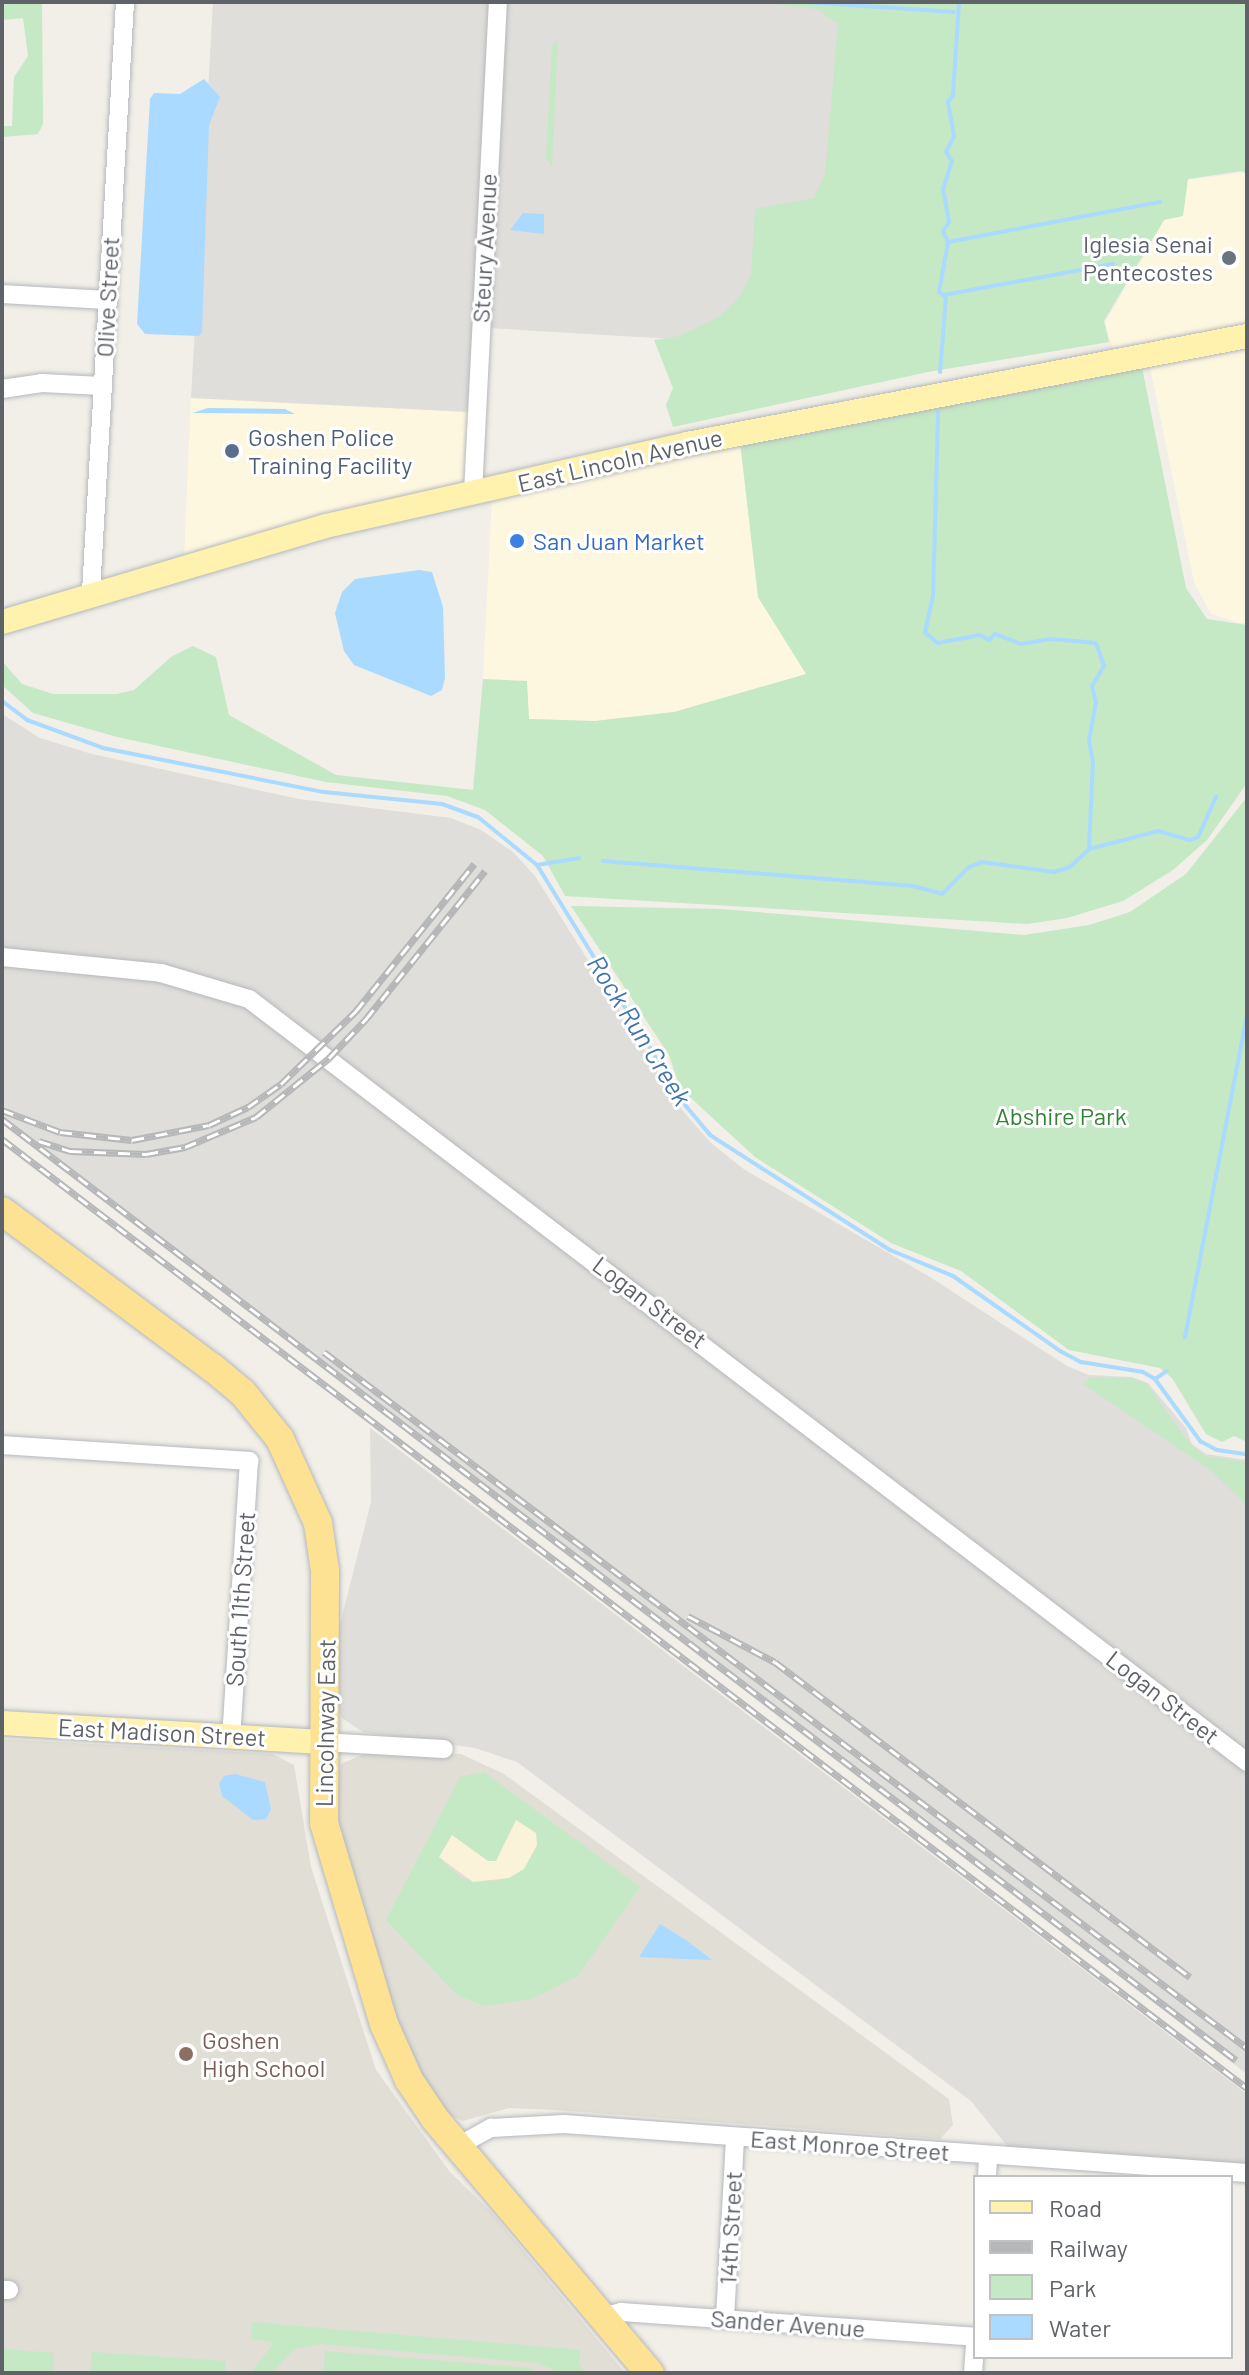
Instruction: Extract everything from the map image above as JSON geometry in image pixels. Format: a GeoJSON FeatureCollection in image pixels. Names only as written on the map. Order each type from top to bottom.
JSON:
{"type":"FeatureCollection","features":[{"type":"Feature","properties":{"kind":"highway","name":"Lincolnway East"},"geometry":{"type":"LineString","coordinates":[[2,1211],[213,1368],[243,1393],[280,1439],[310,1500],[322,1546],[327,1601],[322,1742],[324,1823],[359,1952],[409,2080],[458,2146],[650,2373]]}},
{"type":"Feature","properties":{"kind":"main road","name":"East Lincoln Avenue"},"geometry":{"type":"LineString","coordinates":[[2,622],[91,592],[275,539],[473,493],[697,442],[1247,336]]}},
{"type":"Feature","properties":{"kind":"main road","name":"East Madison Street"},"geometry":{"type":"LineString","coordinates":[[2,1723],[322,1742]]}},
{"type":"Feature","properties":{"kind":"street","name":"Olive Street"},"geometry":{"type":"LineString","coordinates":[[91,592],[125,2]]}},
{"type":"Feature","properties":{"kind":"street","name":"Steury Avenue"},"geometry":{"type":"LineString","coordinates":[[473,493],[498,2]]}},
{"type":"Feature","properties":{"kind":"street"},"geometry":{"type":"LineString","coordinates":[[2,294],[107,300]]}},
{"type":"Feature","properties":{"kind":"street"},"geometry":{"type":"LineString","coordinates":[[2,389],[42,383],[102,386]]}},
{"type":"Feature","properties":{"kind":"street","name":"Logan Street"},"geometry":{"type":"LineString","coordinates":[[2,957],[161,973],[249,999],[1247,1762]]}},
{"type":"Feature","properties":{"kind":"street","name":"South 11th Street"},"geometry":{"type":"LineString","coordinates":[[2,1445],[249,1461],[231,1736]]}},
{"type":"Feature","properties":{"kind":"street"},"geometry":{"type":"LineString","coordinates":[[322,1742],[444,1749]]}},
{"type":"Feature","properties":{"kind":"street","name":"East Monroe Street"},"geometry":{"type":"LineString","coordinates":[[458,2146],[491,2128],[529,2123],[1247,2173]]}},
{"type":"Feature","properties":{"kind":"street","name":"14th Street"},"geometry":{"type":"LineString","coordinates":[[725,2318],[735,2137]]}},
{"type":"Feature","properties":{"kind":"street"},"geometry":{"type":"LineString","coordinates":[[987,2175],[988,2155]]}},
{"type":"Feature","properties":{"kind":"street","name":"Sander Avenue"},"geometry":{"type":"LineString","coordinates":[[602,2317],[621,2312],[973,2337]]}},
{"type":"Feature","properties":{"kind":"shaded area"},"geometry":{"type":"Polygon","coordinates":[[[213,2],[778,2],[867,7],[853,228],[756,344],[489,328],[469,412],[191,398],[213,2]]]}},
{"type":"Feature","properties":{"kind":"shaded area"},"geometry":{"type":"Polygon","coordinates":[[[1247,172],[1247,623],[1240,623],[1211,614],[1194,582],[1146,347],[1114,353],[1105,323],[1188,180],[1247,172]]]}},
{"type":"Feature","properties":{"kind":"shaded area"},"geometry":{"type":"Polygon","coordinates":[[[191,398],[469,412],[468,486],[184,559],[191,398]]]}},
{"type":"Feature","properties":{"kind":"shaded area"},"geometry":{"type":"Polygon","coordinates":[[[740,442],[758,597],[807,674],[674,712],[595,721],[528,719],[526,681],[483,679],[492,499],[740,442]]]}},
{"type":"Feature","properties":{"kind":"shaded area"},"geometry":{"type":"Polygon","coordinates":[[[2,714],[40,738],[92,754],[299,799],[451,818],[481,830],[513,852],[535,876],[683,1111],[711,1143],[745,1170],[930,1277],[1067,1366],[1089,1375],[1132,1377],[1148,1383],[1186,1428],[1192,1444],[1206,1454],[1247,1460],[1247,2074],[2,1124],[2,714]]]}},
{"type":"Feature","properties":{"kind":"shaded area"},"geometry":{"type":"Polygon","coordinates":[[[370,1428],[1247,2094],[1247,2166],[1008,2147],[971,2101],[517,1762],[475,1748],[363,1732],[342,1718],[336,1695],[337,1636],[371,1502],[370,1428]]]}},
{"type":"Feature","properties":{"kind":"shaded area","name":"Goshen High School"},"geometry":{"type":"Polygon","coordinates":[[[2,1739],[273,1754],[294,1765],[311,1867],[376,2070],[450,2172],[493,2214],[625,2373],[2,2373],[2,1739]]]}},
{"type":"Feature","properties":{"kind":"shaded area"},"geometry":{"type":"Polygon","coordinates":[[[373,1750],[461,1754],[504,1774],[949,2099],[953,2125],[940,2139],[555,2110],[509,2108],[463,2121],[450,2115],[432,2096],[394,2024],[332,1806],[341,1764],[373,1750]]]}},
{"type":"Feature","properties":{"kind":"green space"},"geometry":{"type":"Polygon","coordinates":[[[2,2],[42,2],[43,124],[38,134],[2,137],[2,126],[12,126],[14,77],[28,56],[23,18],[2,20],[2,2]]]}},
{"type":"Feature","properties":{"kind":"green space"},"geometry":{"type":"Polygon","coordinates":[[[758,2],[1247,2],[1247,175],[1242,171],[1188,179],[1183,216],[1164,220],[1104,321],[1109,342],[928,372],[673,427],[666,405],[673,388],[654,340],[680,336],[717,318],[739,297],[751,274],[755,209],[814,198],[825,174],[838,24],[817,9],[758,2]]]}},
{"type":"Feature","properties":{"kind":"green space"},"geometry":{"type":"Polygon","coordinates":[[[558,40],[552,167],[546,159],[552,45],[558,40]]]}},
{"type":"Feature","properties":{"kind":"green space"},"geometry":{"type":"Polygon","coordinates":[[[1141,362],[1186,588],[1207,619],[1247,625],[1247,783],[1207,840],[1173,870],[1123,901],[1067,918],[1027,924],[565,896],[543,856],[485,810],[447,796],[326,782],[117,737],[33,713],[2,685],[2,661],[22,684],[53,694],[117,694],[134,690],[171,657],[193,646],[216,657],[229,715],[336,775],[473,790],[483,679],[527,681],[529,719],[595,721],[674,712],[806,674],[758,597],[740,442],[1141,362]]]}},
{"type":"Feature","properties":{"kind":"green space","name":"Abshire Park"},"geometry":{"type":"Polygon","coordinates":[[[1247,797],[1247,1442],[1234,1436],[1222,1442],[1206,1434],[1172,1378],[1160,1368],[1069,1350],[961,1271],[891,1243],[755,1157],[680,1088],[669,1055],[571,906],[722,909],[1024,935],[1089,925],[1130,912],[1186,874],[1247,797]]]}},
{"type":"Feature","properties":{"kind":"green space"},"geometry":{"type":"Polygon","coordinates":[[[1090,1377],[1132,1378],[1147,1384],[1190,1444],[1205,1456],[1247,1462],[1247,1505],[1209,1469],[1083,1384],[1090,1377]]]}},
{"type":"Feature","properties":{"kind":"green space"},"geometry":{"type":"Polygon","coordinates":[[[484,1772],[640,1887],[578,1976],[532,1999],[484,2006],[457,1995],[386,1920],[460,1777],[484,1772]],[[516,1827],[496,1861],[488,1862],[457,1842],[443,1862],[463,1879],[499,1881],[535,1852],[537,1845],[516,1827]]]}},
{"type":"Feature","properties":{"kind":"green space"},"geometry":{"type":"Polygon","coordinates":[[[252,2322],[580,2350],[579,2365],[586,2373],[562,2373],[537,2363],[320,2344],[295,2349],[271,2373],[251,2373],[274,2342],[251,2339],[252,2322]]]}},
{"type":"Feature","properties":{"kind":"green space"},"geometry":{"type":"Polygon","coordinates":[[[2,2349],[54,2353],[53,2373],[2,2373],[2,2349]]]}},
{"type":"Feature","properties":{"kind":"green space"},"geometry":{"type":"Polygon","coordinates":[[[325,2351],[532,2368],[532,2373],[323,2373],[325,2351]]]}},
{"type":"Feature","properties":{"kind":"green space"},"geometry":{"type":"Polygon","coordinates":[[[92,2352],[226,2361],[225,2373],[90,2373],[92,2352]]]}},
{"type":"Feature","properties":{"kind":"sand"},"geometry":{"type":"Polygon","coordinates":[[[516,1820],[536,1833],[537,1845],[524,1869],[509,1878],[473,1882],[439,1857],[452,1835],[488,1861],[496,1861],[516,1820]]]}},
{"type":"Feature","properties":{"kind":"water"},"geometry":{"type":"Polygon","coordinates":[[[204,79],[220,97],[209,125],[202,332],[199,336],[145,334],[137,324],[150,99],[154,93],[180,94],[204,79]]]}},
{"type":"Feature","properties":{"kind":"water"},"geometry":{"type":"Polygon","coordinates":[[[523,213],[544,214],[544,234],[510,230],[523,213]]]}},
{"type":"Feature","properties":{"kind":"water"},"geometry":{"type":"Polygon","coordinates":[[[208,408],[285,409],[295,414],[192,413],[208,408]]]}},
{"type":"Feature","properties":{"kind":"water"},"geometry":{"type":"Polygon","coordinates":[[[419,570],[432,572],[443,607],[445,678],[442,690],[431,696],[354,665],[344,651],[335,613],[342,592],[355,579],[419,570]]]}},
{"type":"Feature","properties":{"kind":"water"},"geometry":{"type":"Polygon","coordinates":[[[235,1774],[265,1782],[271,1809],[266,1819],[253,1820],[222,1796],[219,1783],[224,1776],[235,1774]]]}},
{"type":"Feature","properties":{"kind":"water"},"geometry":{"type":"Polygon","coordinates":[[[660,1924],[686,1940],[712,1960],[639,1957],[660,1924]]]}},
{"type":"Feature","properties":{"kind":"waterway"},"geometry":{"type":"LineString","coordinates":[[806,2],[954,12]]}},
{"type":"Feature","properties":{"kind":"waterway"},"geometry":{"type":"LineString","coordinates":[[940,372],[946,298],[939,292],[948,242],[943,231],[949,222],[943,189],[952,161],[946,152],[954,136],[948,102],[953,95],[959,2]]}},
{"type":"Feature","properties":{"kind":"waterway"},"geometry":{"type":"LineString","coordinates":[[948,242],[1160,202]]}},
{"type":"Feature","properties":{"kind":"waterway"},"geometry":{"type":"LineString","coordinates":[[943,295],[1113,264]]}},
{"type":"Feature","properties":{"kind":"waterway"},"geometry":{"type":"LineString","coordinates":[[603,861],[913,886],[942,894],[969,867],[982,862],[1054,872],[1070,867],[1089,849],[1093,762],[1089,741],[1096,703],[1092,686],[1104,666],[1096,643],[1052,639],[1021,644],[995,634],[989,640],[980,635],[938,643],[925,633],[933,596],[938,412]]}},
{"type":"Feature","properties":{"kind":"waterway","name":"Rock Run Creek"},"geometry":{"type":"LineString","coordinates":[[2,701],[27,720],[103,748],[324,792],[442,804],[478,817],[537,865],[685,1105],[710,1135],[890,1250],[953,1276],[1060,1351],[1081,1362],[1143,1372],[1155,1379],[1200,1441],[1217,1450],[1247,1454]]}},
{"type":"Feature","properties":{"kind":"waterway"},"geometry":{"type":"LineString","coordinates":[[1089,849],[1158,831],[1190,840],[1198,837],[1216,797]]}},
{"type":"Feature","properties":{"kind":"waterway"},"geometry":{"type":"LineString","coordinates":[[537,865],[579,858]]}},
{"type":"Feature","properties":{"kind":"waterway"},"geometry":{"type":"LineString","coordinates":[[1185,1337],[1247,1014]]}},
{"type":"Feature","properties":{"kind":"waterway"},"geometry":{"type":"LineString","coordinates":[[1155,1379],[1167,1371]]}},
{"type":"Feature","properties":{"kind":"railway"},"geometry":{"type":"LineString","coordinates":[[2,1110],[60,1132],[132,1140],[209,1125],[248,1107],[281,1084],[356,1011],[474,864]]}},
{"type":"Feature","properties":{"kind":"railway"},"geometry":{"type":"LineString","coordinates":[[39,1141],[70,1151],[146,1154],[185,1147],[256,1117],[329,1058],[366,1019],[485,871]]}},
{"type":"Feature","properties":{"kind":"railway"},"geometry":{"type":"LineString","coordinates":[[2,1119],[1236,2060]]}},
{"type":"Feature","properties":{"kind":"railway"},"geometry":{"type":"LineString","coordinates":[[2,1139],[1247,2088]]}},
{"type":"Feature","properties":{"kind":"railway"},"geometry":{"type":"LineString","coordinates":[[324,1352],[1247,2048]]}},
{"type":"Feature","properties":{"kind":"railway"},"geometry":{"type":"LineString","coordinates":[[688,1616],[775,1662],[1190,1977]]}},
{"type":"Feature","properties":{"kind":"place","name":"Iglesia Senai Pentecostes"},"geometry":{"type":"Point","coordinates":[1229,258]}},
{"type":"Feature","properties":{"kind":"place","name":"Goshen Police Training Facility"},"geometry":{"type":"Point","coordinates":[232,451]}},
{"type":"Feature","properties":{"kind":"place","name":"San Juan Market"},"geometry":{"type":"Point","coordinates":[517,541]}},
{"type":"Feature","properties":{"kind":"place","name":"Goshen High School"},"geometry":{"type":"Point","coordinates":[186,2054]}}]}
